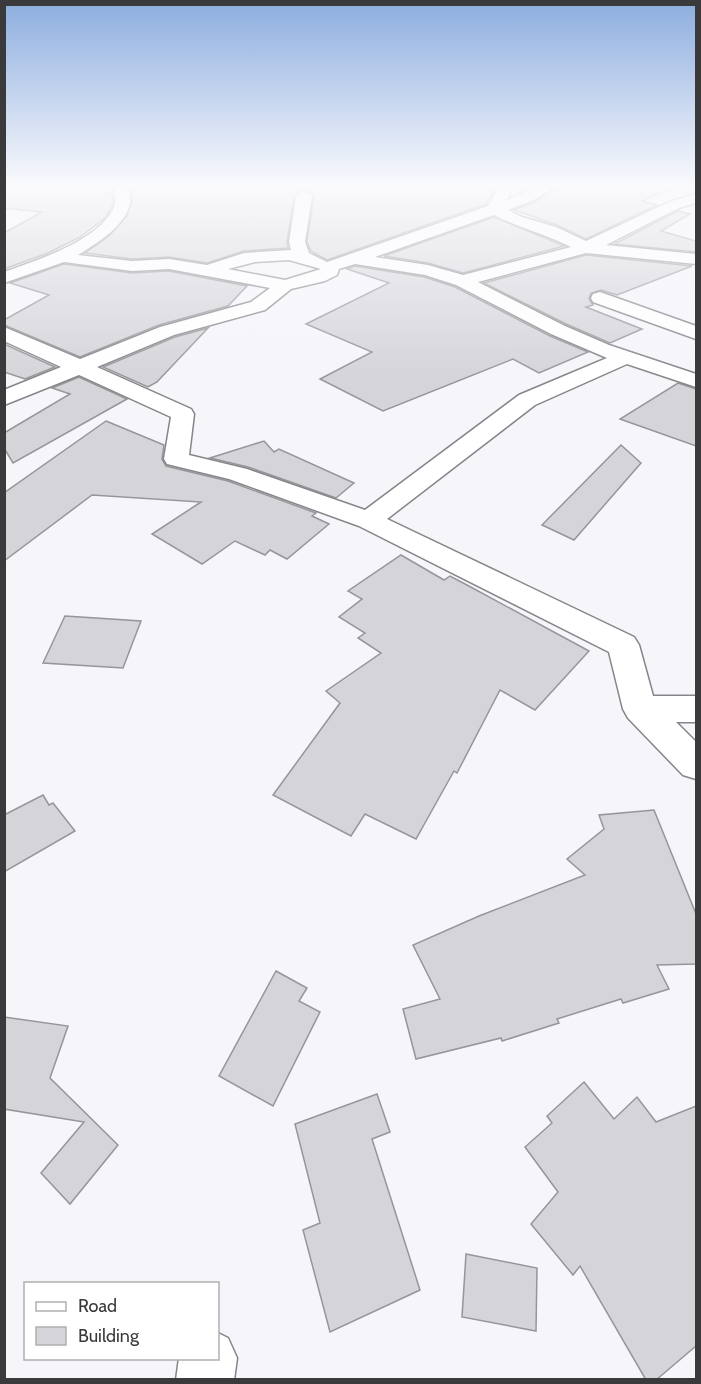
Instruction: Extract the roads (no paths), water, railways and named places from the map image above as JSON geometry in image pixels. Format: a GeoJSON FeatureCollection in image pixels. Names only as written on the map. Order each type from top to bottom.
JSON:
{"type":"FeatureCollection","features":[{"type":"Feature","properties":{"kind":"street"},"geometry":{"type":"LineString","coordinates":[[4,278],[63,257],[77,249]]}},
{"type":"Feature","properties":{"kind":"street"},"geometry":{"type":"LineString","coordinates":[[299,249],[301,256]]}},
{"type":"Feature","properties":{"kind":"street"},"geometry":{"type":"LineString","coordinates":[[209,270],[225,263],[274,254],[301,256],[329,267],[378,249]]}},
{"type":"Feature","properties":{"kind":"street"},"geometry":{"type":"LineString","coordinates":[[462,281],[584,249]]}},
{"type":"Feature","properties":{"kind":"street"},"geometry":{"type":"LineString","coordinates":[[592,249],[696,259]]}},
{"type":"Feature","properties":{"kind":"street"},"geometry":{"type":"LineString","coordinates":[[63,257],[122,265],[169,264],[285,285],[319,277],[331,271],[329,267]]}},
{"type":"Feature","properties":{"kind":"street"},"geometry":{"type":"LineString","coordinates":[[351,258],[428,270],[462,281],[558,330],[696,381]]}},
{"type":"Feature","properties":{"kind":"street"},"geometry":{"type":"LineString","coordinates":[[4,398],[167,331],[258,306],[285,285]]}},
{"type":"Feature","properties":{"kind":"street"},"geometry":{"type":"LineString","coordinates":[[600,298],[696,333]]}},
{"type":"Feature","properties":{"kind":"street"},"geometry":{"type":"LineString","coordinates":[[4,333],[183,414],[176,459],[238,474],[368,520],[623,645],[640,709],[696,764]]}},
{"type":"Feature","properties":{"kind":"street"},"geometry":{"type":"LineString","coordinates":[[368,520],[527,400],[626,357]]}},
{"type":"Feature","properties":{"kind":"street"},"geometry":{"type":"LineString","coordinates":[[640,709],[696,709]]}},
{"type":"Feature","properties":{"kind":"street"},"geometry":{"type":"LineString","coordinates":[[205,1380],[208,1360]]}}]}
